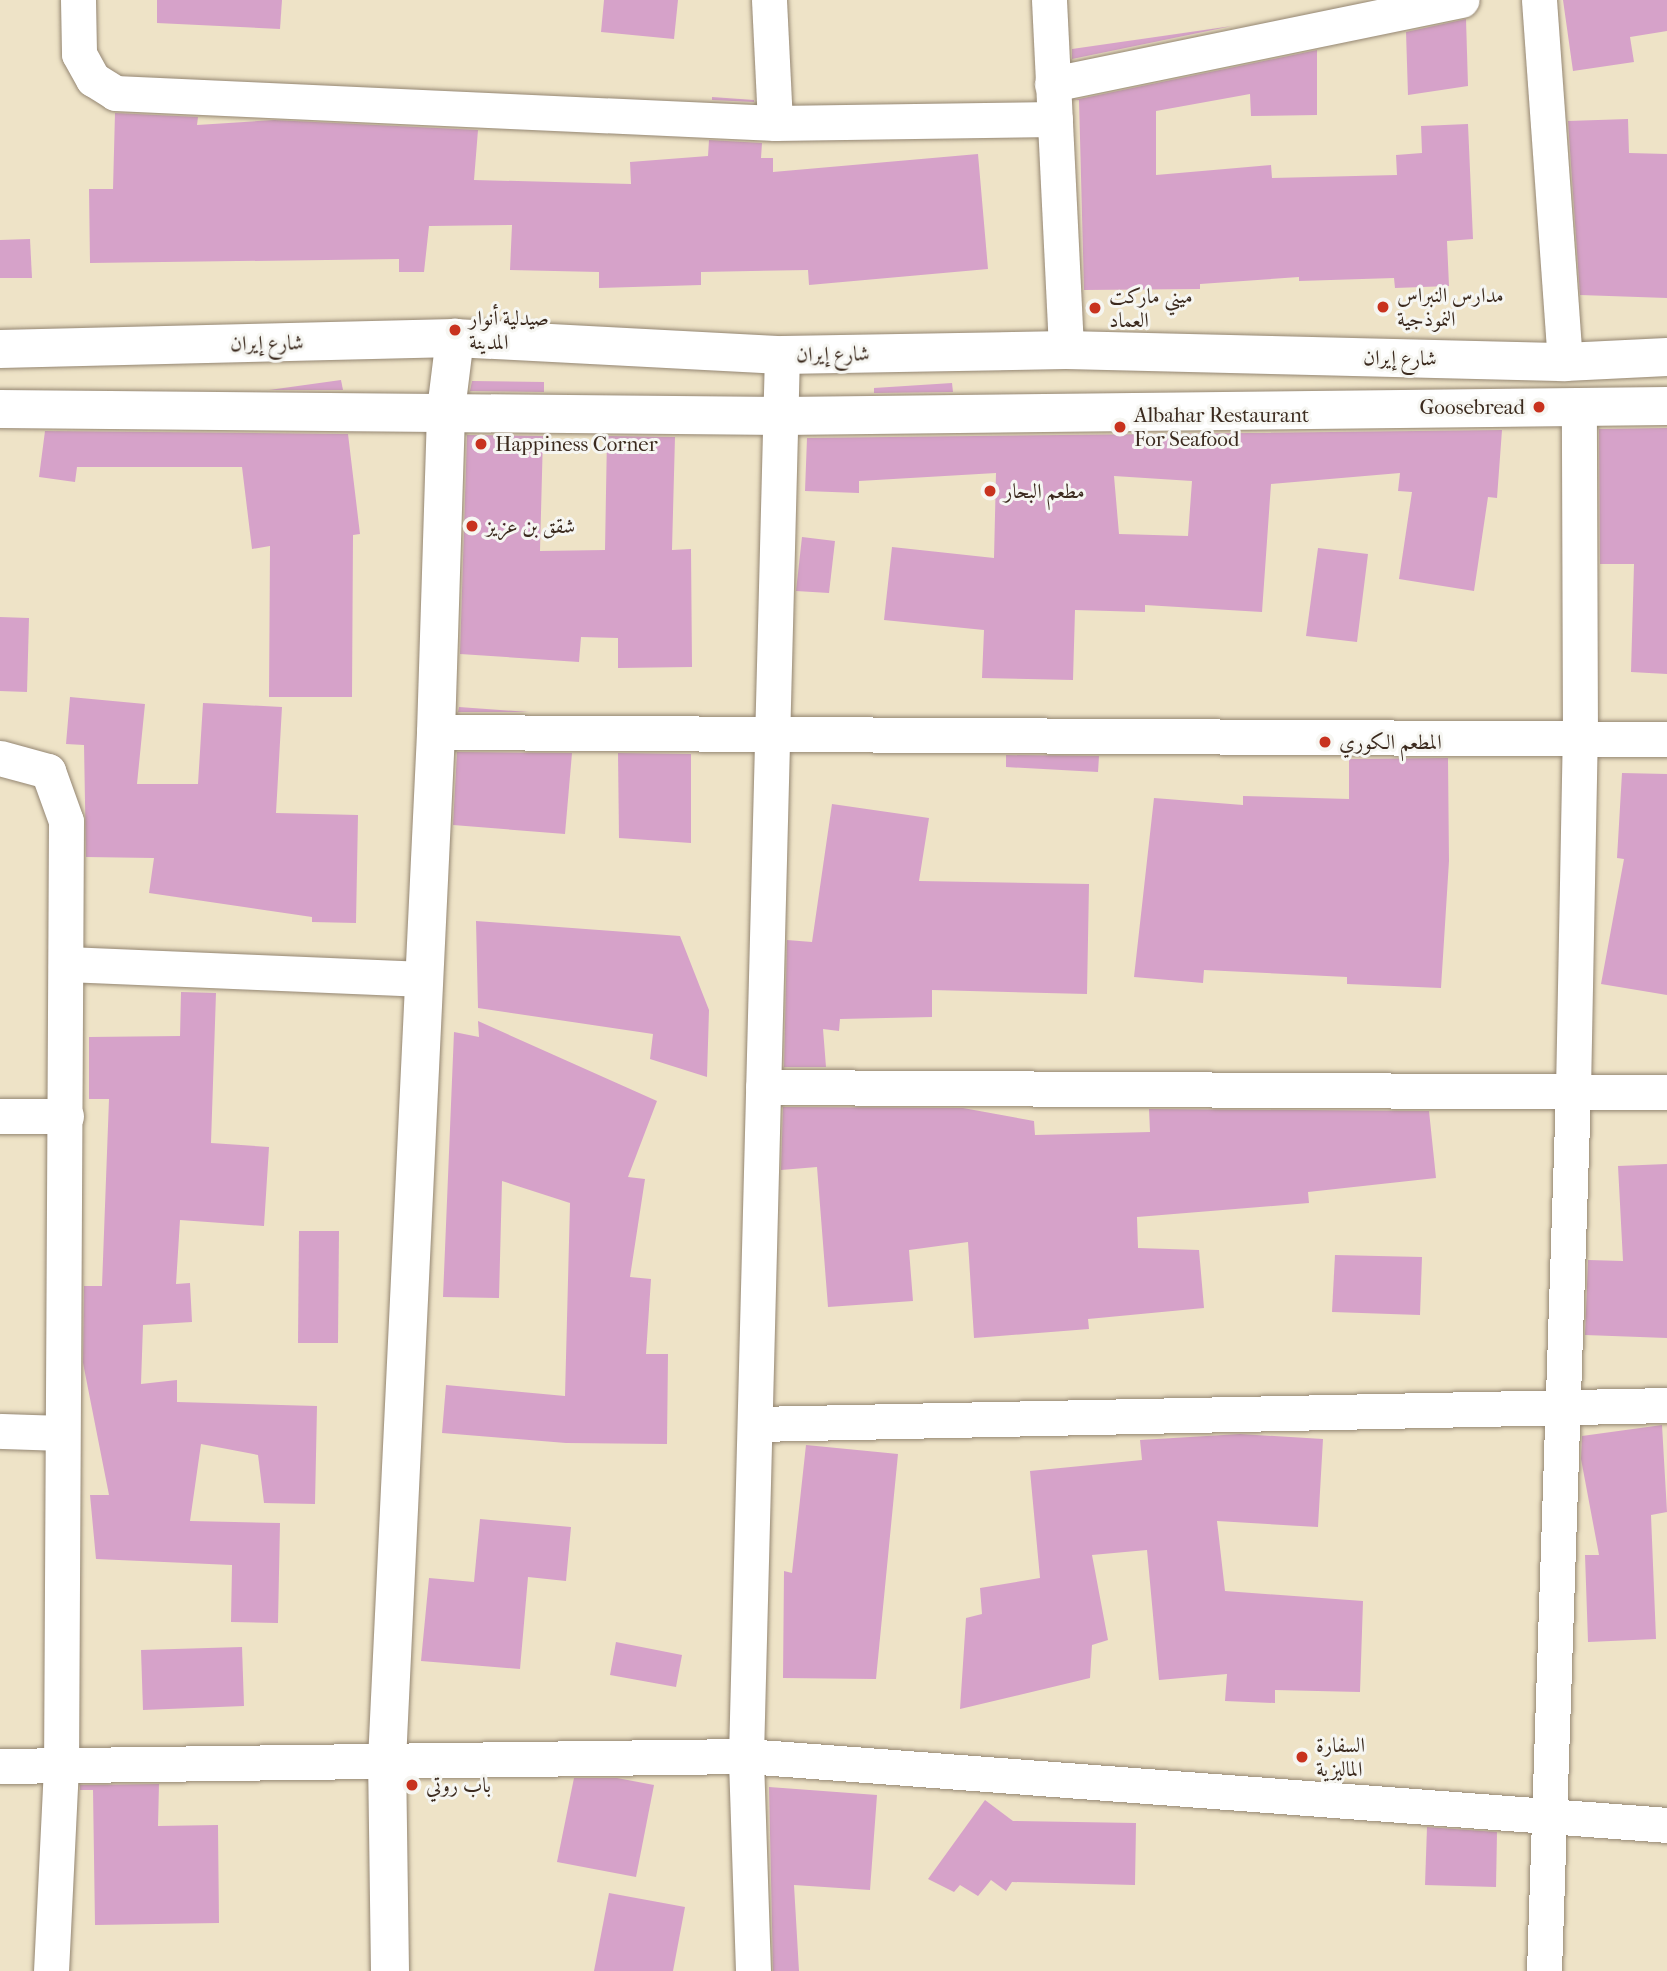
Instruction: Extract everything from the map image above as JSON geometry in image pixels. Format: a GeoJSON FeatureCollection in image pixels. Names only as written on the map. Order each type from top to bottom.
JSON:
{"type":"FeatureCollection","features":[{"type":"Feature","properties":{"kind":"street"},"geometry":{"type":"LineString","coordinates":[[78,0],[79,54],[93,79],[115,93],[775,122],[1055,119]]}},
{"type":"Feature","properties":{"kind":"street"},"geometry":{"type":"LineString","coordinates":[[769,0],[775,122]]}},
{"type":"Feature","properties":{"kind":"street"},"geometry":{"type":"LineString","coordinates":[[1049,0],[1066,350]]}},
{"type":"Feature","properties":{"kind":"street"},"geometry":{"type":"LineString","coordinates":[[1052,84],[1404,5],[1461,0]]}},
{"type":"Feature","properties":{"kind":"street"},"geometry":{"type":"LineString","coordinates":[[1539,0],[1564,362]]}},
{"type":"Feature","properties":{"kind":"street"},"geometry":{"type":"LineString","coordinates":[[390,1971],[387,1761],[436,732],[446,410],[455,338]]}},
{"type":"Feature","properties":{"kind":"street","name":"شارع إيران"},"geometry":{"type":"LineString","coordinates":[[0,349],[455,338],[782,355],[1066,350],[1564,362],[1667,357]]}},
{"type":"Feature","properties":{"kind":"street"},"geometry":{"type":"LineString","coordinates":[[753,1971],[746,1756],[782,355]]}},
{"type":"Feature","properties":{"kind":"street"},"geometry":{"type":"LineString","coordinates":[[0,409],[446,410],[782,416],[1667,406]]}},
{"type":"Feature","properties":{"kind":"street"},"geometry":{"type":"LineString","coordinates":[[1544,1971],[1565,1405],[1573,1091],[1580,738],[1579,408]]}},
{"type":"Feature","properties":{"kind":"street"},"geometry":{"type":"LineString","coordinates":[[436,732],[773,731],[1667,739]]}},
{"type":"Feature","properties":{"kind":"street"},"geometry":{"type":"LineString","coordinates":[[0,758],[48,771],[66,821],[66,1116],[60,1433],[61,1767],[51,1971]]}},
{"type":"Feature","properties":{"kind":"street"},"geometry":{"type":"LineString","coordinates":[[66,964],[425,979]]}},
{"type":"Feature","properties":{"kind":"street"},"geometry":{"type":"LineString","coordinates":[[764,1087],[1667,1091]]}},
{"type":"Feature","properties":{"kind":"street"},"geometry":{"type":"LineString","coordinates":[[0,1116],[66,1116]]}},
{"type":"Feature","properties":{"kind":"street"},"geometry":{"type":"LineString","coordinates":[[755,1424],[1565,1405],[1667,1405]]}},
{"type":"Feature","properties":{"kind":"street"},"geometry":{"type":"LineString","coordinates":[[0,1431],[60,1433]]}},
{"type":"Feature","properties":{"kind":"street"},"geometry":{"type":"LineString","coordinates":[[0,1766],[746,1756],[1667,1825]]}},
{"type":"Feature","properties":{"kind":"building"},"geometry":{"type":"Polygon","coordinates":[[[157,0],[282,0],[280,29],[157,23],[157,0]]]}},
{"type":"Feature","properties":{"kind":"building"},"geometry":{"type":"Polygon","coordinates":[[[604,0],[678,0],[674,39],[601,32],[604,0]]]}},
{"type":"Feature","properties":{"kind":"building"},"geometry":{"type":"Polygon","coordinates":[[[1563,0],[1667,0],[1667,31],[1630,37],[1634,62],[1573,71],[1563,0]]]}},
{"type":"Feature","properties":{"kind":"building"},"geometry":{"type":"Polygon","coordinates":[[[1466,19],[1468,86],[1408,95],[1406,32],[1466,19]]]}},
{"type":"Feature","properties":{"kind":"building"},"geometry":{"type":"Polygon","coordinates":[[[1232,26],[1072,59],[1072,49],[1232,26]]]}},
{"type":"Feature","properties":{"kind":"building"},"geometry":{"type":"Polygon","coordinates":[[[1317,50],[1317,115],[1251,116],[1250,94],[1156,111],[1156,175],[1271,165],[1272,178],[1397,175],[1396,155],[1422,153],[1421,126],[1468,124],[1473,239],[1447,241],[1449,286],[1395,288],[1394,278],[1299,281],[1299,277],[1200,284],[1200,289],[1084,290],[1079,100],[1074,100],[1317,50]]]}},
{"type":"Feature","properties":{"kind":"building"},"geometry":{"type":"Polygon","coordinates":[[[712,97],[754,100],[754,102],[712,100],[712,97]]]}},
{"type":"Feature","properties":{"kind":"building"},"geometry":{"type":"Polygon","coordinates":[[[115,113],[198,117],[197,125],[274,120],[478,130],[474,180],[631,184],[630,162],[708,156],[709,140],[762,143],[761,158],[773,158],[773,172],[978,154],[988,269],[809,285],[808,270],[701,272],[701,285],[599,288],[599,272],[510,270],[512,225],[429,226],[424,272],[399,272],[399,259],[90,263],[89,189],[113,189],[115,113]]]}},
{"type":"Feature","properties":{"kind":"building"},"geometry":{"type":"Polygon","coordinates":[[[1628,119],[1629,153],[1667,154],[1667,298],[1580,295],[1568,121],[1628,119]]]}},
{"type":"Feature","properties":{"kind":"building"},"geometry":{"type":"Polygon","coordinates":[[[30,239],[32,278],[0,278],[0,240],[30,239]]]}},
{"type":"Feature","properties":{"kind":"building"},"geometry":{"type":"Polygon","coordinates":[[[341,380],[343,390],[269,390],[341,380]]]}},
{"type":"Feature","properties":{"kind":"building"},"geometry":{"type":"Polygon","coordinates":[[[472,381],[544,382],[544,392],[470,391],[472,381]]]}},
{"type":"Feature","properties":{"kind":"building"},"geometry":{"type":"Polygon","coordinates":[[[952,383],[953,392],[874,393],[874,388],[952,383]]]}},
{"type":"Feature","properties":{"kind":"building"},"geometry":{"type":"Polygon","coordinates":[[[1667,428],[1667,674],[1631,672],[1634,564],[1600,564],[1599,429],[1667,428]]]}},
{"type":"Feature","properties":{"kind":"building"},"geometry":{"type":"Polygon","coordinates":[[[1502,430],[1497,498],[1488,497],[1474,591],[1399,579],[1412,492],[1398,491],[1400,473],[1271,484],[1262,612],[1145,605],[1145,612],[1075,610],[1073,680],[982,678],[984,630],[884,620],[892,547],[994,558],[996,473],[859,481],[859,493],[805,491],[807,438],[1502,430]],[[1114,476],[1119,534],[1188,536],[1192,481],[1114,476]]]}},
{"type":"Feature","properties":{"kind":"building"},"geometry":{"type":"Polygon","coordinates":[[[45,431],[348,434],[360,534],[353,535],[352,697],[269,697],[270,546],[252,549],[242,467],[77,467],[75,482],[39,477],[45,431]]]}},
{"type":"Feature","properties":{"kind":"building"},"geometry":{"type":"Polygon","coordinates":[[[467,435],[543,436],[540,551],[605,550],[607,436],[675,437],[672,550],[691,549],[692,667],[618,668],[618,638],[581,637],[579,662],[460,654],[467,435]]]}},
{"type":"Feature","properties":{"kind":"building"},"geometry":{"type":"Polygon","coordinates":[[[802,537],[835,541],[829,593],[796,591],[802,537]]]}},
{"type":"Feature","properties":{"kind":"building"},"geometry":{"type":"Polygon","coordinates":[[[1318,548],[1368,554],[1357,642],[1306,636],[1318,548]]]}},
{"type":"Feature","properties":{"kind":"building"},"geometry":{"type":"Polygon","coordinates":[[[0,617],[29,618],[27,692],[0,691],[0,617]]]}},
{"type":"Feature","properties":{"kind":"building"},"geometry":{"type":"Polygon","coordinates":[[[70,697],[145,704],[137,784],[198,784],[203,703],[282,707],[276,813],[358,815],[356,923],[312,922],[312,917],[149,893],[154,858],[86,857],[84,745],[66,744],[70,697]]]}},
{"type":"Feature","properties":{"kind":"building"},"geometry":{"type":"Polygon","coordinates":[[[459,707],[529,712],[458,712],[459,707]]]}},
{"type":"Feature","properties":{"kind":"building"},"geometry":{"type":"Polygon","coordinates":[[[457,752],[572,753],[565,834],[453,825],[457,752]]]}},
{"type":"Feature","properties":{"kind":"building"},"geometry":{"type":"Polygon","coordinates":[[[618,753],[691,754],[691,843],[619,838],[618,753]]]}},
{"type":"Feature","properties":{"kind":"building"},"geometry":{"type":"Polygon","coordinates":[[[1006,755],[1099,756],[1098,772],[1006,767],[1006,755]]]}},
{"type":"Feature","properties":{"kind":"building"},"geometry":{"type":"Polygon","coordinates":[[[1448,758],[1449,861],[1441,988],[1347,984],[1347,977],[1204,970],[1203,983],[1134,977],[1154,798],[1243,805],[1243,796],[1349,799],[1349,759],[1448,758]]]}},
{"type":"Feature","properties":{"kind":"building"},"geometry":{"type":"Polygon","coordinates":[[[1622,773],[1667,774],[1667,995],[1601,984],[1624,859],[1617,858],[1622,773]]]}},
{"type":"Feature","properties":{"kind":"building"},"geometry":{"type":"Polygon","coordinates":[[[832,804],[929,818],[919,881],[1089,884],[1087,994],[932,990],[932,1017],[840,1019],[839,1031],[823,1029],[826,1067],[784,1067],[787,940],[812,942],[832,804]]]}},
{"type":"Feature","properties":{"kind":"building"},"geometry":{"type":"Polygon","coordinates":[[[476,921],[680,936],[709,1010],[707,1077],[650,1059],[653,1034],[478,1008],[476,921]]]}},
{"type":"Feature","properties":{"kind":"building"},"geometry":{"type":"Polygon","coordinates":[[[181,992],[216,993],[211,1143],[269,1147],[264,1226],[180,1220],[176,1284],[190,1283],[192,1322],[143,1325],[141,1384],[177,1380],[177,1402],[317,1406],[315,1504],[264,1503],[258,1455],[201,1444],[190,1521],[280,1523],[278,1623],[231,1622],[232,1565],[96,1559],[90,1495],[109,1495],[83,1363],[84,1286],[102,1286],[109,1099],[89,1099],[89,1037],[180,1036],[181,992]]]}},
{"type":"Feature","properties":{"kind":"building"},"geometry":{"type":"Polygon","coordinates":[[[478,1021],[657,1101],[628,1177],[645,1179],[630,1277],[651,1279],[646,1354],[668,1354],[667,1444],[566,1443],[442,1433],[446,1385],[565,1396],[570,1203],[502,1181],[499,1298],[443,1297],[454,1032],[479,1037],[478,1021]]]}},
{"type":"Feature","properties":{"kind":"building"},"geometry":{"type":"Polygon","coordinates":[[[783,1107],[963,1108],[1034,1121],[1035,1135],[1150,1132],[1149,1109],[1429,1111],[1436,1178],[1308,1192],[1309,1203],[1137,1217],[1138,1248],[1199,1250],[1204,1308],[1088,1319],[1089,1329],[974,1338],[968,1242],[909,1250],[913,1301],[828,1307],[817,1167],[781,1170],[783,1107]]]}},
{"type":"Feature","properties":{"kind":"building"},"geometry":{"type":"Polygon","coordinates":[[[1667,1164],[1667,1338],[1585,1335],[1588,1260],[1623,1261],[1618,1166],[1667,1164]]]}},
{"type":"Feature","properties":{"kind":"building"},"geometry":{"type":"Polygon","coordinates":[[[299,1231],[339,1231],[338,1343],[298,1343],[299,1231]]]}},
{"type":"Feature","properties":{"kind":"building"},"geometry":{"type":"Polygon","coordinates":[[[1335,1255],[1422,1257],[1420,1315],[1332,1312],[1335,1255]]]}},
{"type":"Feature","properties":{"kind":"building"},"geometry":{"type":"Polygon","coordinates":[[[1662,1425],[1667,1512],[1651,1515],[1656,1639],[1588,1642],[1585,1555],[1599,1555],[1581,1459],[1582,1436],[1662,1425]]]}},
{"type":"Feature","properties":{"kind":"building"},"geometry":{"type":"Polygon","coordinates":[[[1240,1434],[1323,1439],[1318,1527],[1217,1521],[1225,1591],[1363,1601],[1360,1692],[1275,1690],[1275,1703],[1225,1701],[1227,1674],[1159,1680],[1147,1550],[1092,1555],[1108,1640],[1092,1645],[1090,1678],[960,1709],[966,1618],[982,1614],[980,1588],[1040,1578],[1030,1471],[1142,1460],[1140,1440],[1240,1434]]]}},
{"type":"Feature","properties":{"kind":"building"},"geometry":{"type":"Polygon","coordinates":[[[806,1445],[898,1454],[876,1679],[783,1678],[784,1571],[792,1573],[806,1445]]]}},
{"type":"Feature","properties":{"kind":"building"},"geometry":{"type":"Polygon","coordinates":[[[480,1519],[571,1527],[566,1581],[528,1577],[520,1669],[421,1661],[429,1578],[474,1582],[480,1519]]]}},
{"type":"Feature","properties":{"kind":"building"},"geometry":{"type":"Polygon","coordinates":[[[616,1642],[682,1655],[676,1687],[610,1675],[616,1642]]]}},
{"type":"Feature","properties":{"kind":"building"},"geometry":{"type":"Polygon","coordinates":[[[242,1647],[244,1706],[143,1710],[141,1650],[242,1647]]]}},
{"type":"Feature","properties":{"kind":"building"},"geometry":{"type":"Polygon","coordinates":[[[574,1778],[617,1778],[654,1785],[636,1877],[557,1862],[574,1778]]]}},
{"type":"Feature","properties":{"kind":"building"},"geometry":{"type":"Polygon","coordinates":[[[159,1784],[158,1826],[218,1825],[219,1923],[95,1925],[93,1790],[80,1790],[80,1785],[159,1784]]]}},
{"type":"Feature","properties":{"kind":"building"},"geometry":{"type":"Polygon","coordinates":[[[769,1787],[877,1795],[870,1890],[794,1885],[799,1971],[773,1971],[769,1787]]]}},
{"type":"Feature","properties":{"kind":"building"},"geometry":{"type":"Polygon","coordinates":[[[985,1800],[1013,1821],[1136,1823],[1135,1885],[1012,1882],[1006,1891],[991,1880],[978,1896],[960,1885],[954,1892],[928,1879],[985,1800]]]}},
{"type":"Feature","properties":{"kind":"building"},"geometry":{"type":"Polygon","coordinates":[[[1427,1827],[1497,1832],[1496,1887],[1425,1885],[1427,1827]]]}},
{"type":"Feature","properties":{"kind":"building"},"geometry":{"type":"Polygon","coordinates":[[[609,1893],[685,1907],[673,1971],[594,1971],[609,1893]]]}},
{"type":"Feature","properties":{"kind":"place","name":"مدارس النبراس النموذجية"},"geometry":{"type":"Point","coordinates":[1383,307]}},
{"type":"Feature","properties":{"kind":"place","name":"ميني ماركت العماد"},"geometry":{"type":"Point","coordinates":[1095,308]}},
{"type":"Feature","properties":{"kind":"place","name":"صيدلية أنوار المدينة"},"geometry":{"type":"Point","coordinates":[455,330]}},
{"type":"Feature","properties":{"kind":"place","name":"Goosebread"},"geometry":{"type":"Point","coordinates":[1539,407]}},
{"type":"Feature","properties":{"kind":"place","name":"Albahar Restaurant For Seafood"},"geometry":{"type":"Point","coordinates":[1120,427]}},
{"type":"Feature","properties":{"kind":"place","name":"Happiness Corner"},"geometry":{"type":"Point","coordinates":[481,444]}},
{"type":"Feature","properties":{"kind":"place","name":"مطعم البحار"},"geometry":{"type":"Point","coordinates":[990,491]}},
{"type":"Feature","properties":{"kind":"place","name":"شقق بن عزيز"},"geometry":{"type":"Point","coordinates":[472,526]}},
{"type":"Feature","properties":{"kind":"place","name":"المطعم الكوري"},"geometry":{"type":"Point","coordinates":[1325,742]}},
{"type":"Feature","properties":{"kind":"place","name":"السفارة الماليزية"},"geometry":{"type":"Point","coordinates":[1302,1757]}},
{"type":"Feature","properties":{"kind":"place","name":"باب روتي"},"geometry":{"type":"Point","coordinates":[412,1785]}}]}
